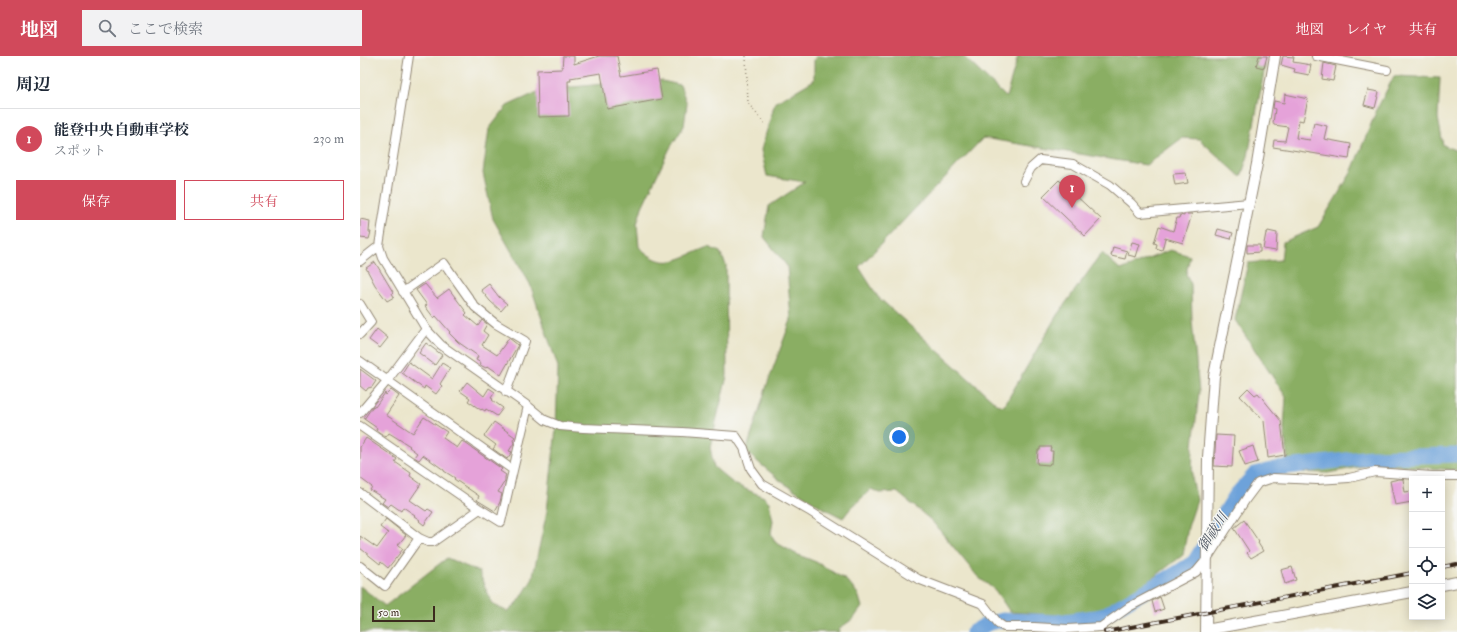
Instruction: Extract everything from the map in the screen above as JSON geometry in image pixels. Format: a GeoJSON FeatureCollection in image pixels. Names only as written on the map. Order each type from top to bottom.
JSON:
{"type":"FeatureCollection","features":[{"type":"Feature","properties":{"kind":"street"},"geometry":{"type":"LineString","coordinates":[[409,56],[379,246],[383,258],[426,329],[441,345],[546,420],[560,426],[736,436],[744,448],[751,469],[762,484],[811,512],[918,579],[983,604],[996,621],[1004,627],[1068,629],[1101,627],[1129,607],[1196,572],[1207,559],[1258,483],[1273,478],[1316,480],[1348,478],[1375,472],[1432,476],[1457,476]]}},
{"type":"Feature","properties":{"kind":"street"},"geometry":{"type":"LineString","coordinates":[[1275,56],[1249,203],[1214,376],[1208,456],[1206,631],[1409,593]]}},
{"type":"Feature","properties":{"kind":"street"},"geometry":{"type":"LineString","coordinates":[[1316,56],[1388,70]]}},
{"type":"Feature","properties":{"kind":"street"},"geometry":{"type":"LineString","coordinates":[[1024,181],[1031,168],[1040,160],[1073,164],[1110,185],[1140,213],[1249,203]]}},
{"type":"Feature","properties":{"kind":"street"},"geometry":{"type":"LineString","coordinates":[[360,261],[379,246]]}},
{"type":"Feature","properties":{"kind":"street"},"geometry":{"type":"LineString","coordinates":[[403,292],[444,263],[475,307],[496,324],[525,341],[506,392]]}},
{"type":"Feature","properties":{"kind":"street"},"geometry":{"type":"LineString","coordinates":[[360,304],[371,322],[360,334]]}},
{"type":"Feature","properties":{"kind":"street"},"geometry":{"type":"LineString","coordinates":[[360,413],[387,381],[426,329]]}},
{"type":"Feature","properties":{"kind":"street"},"geometry":{"type":"LineString","coordinates":[[360,361],[513,470]]}},
{"type":"Feature","properties":{"kind":"street"},"geometry":{"type":"LineString","coordinates":[[360,426],[501,522],[528,406]]}},
{"type":"Feature","properties":{"kind":"street"},"geometry":{"type":"LineString","coordinates":[[360,493],[419,538],[428,542],[432,542],[480,509]]}},
{"type":"Feature","properties":{"kind":"street"},"geometry":{"type":"LineString","coordinates":[[360,566],[384,586],[419,538]]}},
{"type":"Feature","properties":{"kind":"street"},"geometry":{"type":"LineString","coordinates":[[1445,584],[1457,582]]}},
{"type":"Feature","properties":{"kind":"path"},"geometry":{"type":"LineString","coordinates":[[746,56],[748,103],[764,123]]}},
{"type":"Feature","properties":{"kind":"green space"},"geometry":{"type":"Polygon","coordinates":[[[817,56],[963,56],[1006,97],[1018,56],[1267,56],[1248,156],[1241,177],[1199,139],[1182,138],[1146,165],[983,138],[859,267],[878,297],[997,404],[1004,406],[1057,315],[1102,253],[1121,270],[1170,250],[1190,256],[1186,274],[1191,284],[1192,321],[1199,392],[1193,446],[1192,478],[1197,500],[1188,527],[1183,555],[1133,593],[1098,612],[1065,616],[1010,612],[995,590],[978,577],[932,521],[897,492],[880,493],[871,489],[850,509],[843,518],[825,509],[782,482],[746,452],[768,382],[791,320],[787,266],[764,237],[769,206],[805,182],[767,176],[761,150],[775,103],[814,80],[814,59],[817,56]]]}},
{"type":"Feature","properties":{"kind":"green space"},"geometry":{"type":"Polygon","coordinates":[[[1394,76],[1440,78],[1438,118],[1443,145],[1457,151],[1457,470],[1374,464],[1328,473],[1289,472],[1284,428],[1286,397],[1235,320],[1248,263],[1281,260],[1283,242],[1318,227],[1351,173],[1378,107],[1394,76]]]}},
{"type":"Feature","properties":{"kind":"green space"},"geometry":{"type":"Polygon","coordinates":[[[653,79],[680,85],[687,104],[684,126],[670,148],[642,207],[637,224],[639,247],[648,255],[657,260],[672,261],[708,247],[720,252],[726,265],[727,376],[710,447],[714,467],[734,484],[764,497],[769,502],[773,521],[771,533],[775,542],[796,554],[816,562],[846,580],[858,594],[862,607],[854,618],[839,629],[839,632],[360,632],[360,586],[385,606],[447,558],[479,572],[492,604],[508,612],[519,601],[532,580],[547,511],[556,429],[558,367],[530,284],[493,219],[483,173],[489,129],[507,106],[542,90],[653,79]]]}},
{"type":"Feature","properties":{"kind":"building"},"geometry":{"type":"Polygon","coordinates":[[[563,56],[574,56],[574,64],[599,56],[617,56],[621,76],[657,70],[662,99],[607,109],[601,73],[570,78],[571,81],[568,81],[569,116],[538,117],[537,70],[562,69],[563,56]]]}},
{"type":"Feature","properties":{"kind":"building"},"geometry":{"type":"Polygon","coordinates":[[[1259,56],[1267,56],[1264,68],[1256,66],[1259,56]]]}},
{"type":"Feature","properties":{"kind":"building"},"geometry":{"type":"Polygon","coordinates":[[[1283,56],[1294,57],[1293,62],[1311,65],[1309,75],[1294,72],[1295,69],[1281,65],[1283,56]]]}},
{"type":"Feature","properties":{"kind":"building"},"geometry":{"type":"Polygon","coordinates":[[[1324,63],[1336,66],[1333,81],[1322,79],[1324,63]]]}},
{"type":"Feature","properties":{"kind":"building"},"geometry":{"type":"Polygon","coordinates":[[[1368,90],[1379,92],[1375,108],[1364,105],[1368,90]]]}},
{"type":"Feature","properties":{"kind":"building"},"geometry":{"type":"Polygon","coordinates":[[[1285,94],[1308,99],[1303,121],[1299,120],[1296,138],[1310,140],[1314,123],[1327,126],[1324,139],[1351,144],[1349,159],[1273,147],[1274,140],[1285,141],[1288,127],[1274,125],[1275,109],[1273,108],[1274,101],[1284,103],[1285,94]]]}},
{"type":"Feature","properties":{"kind":"building"},"geometry":{"type":"Polygon","coordinates":[[[1186,173],[1188,183],[1175,185],[1173,174],[1186,173]]]}},
{"type":"Feature","properties":{"kind":"building"},"geometry":{"type":"Polygon","coordinates":[[[1059,180],[1101,219],[1085,236],[1043,196],[1059,180]]]}},
{"type":"Feature","properties":{"kind":"building"},"geometry":{"type":"Polygon","coordinates":[[[1184,214],[1192,214],[1183,243],[1165,238],[1162,250],[1156,248],[1157,244],[1154,243],[1159,226],[1173,231],[1177,218],[1179,218],[1180,215],[1184,216],[1184,214]]]}},
{"type":"Feature","properties":{"kind":"building"},"geometry":{"type":"Polygon","coordinates":[[[360,219],[370,221],[369,232],[371,232],[369,239],[360,238],[360,219]]]}},
{"type":"Feature","properties":{"kind":"building"},"geometry":{"type":"Polygon","coordinates":[[[1218,229],[1233,233],[1231,239],[1216,235],[1218,229]]]}},
{"type":"Feature","properties":{"kind":"building"},"geometry":{"type":"Polygon","coordinates":[[[1268,231],[1277,233],[1276,251],[1263,249],[1266,233],[1268,231]]]}},
{"type":"Feature","properties":{"kind":"building"},"geometry":{"type":"Polygon","coordinates":[[[1132,242],[1140,244],[1136,257],[1128,255],[1132,242]]]}},
{"type":"Feature","properties":{"kind":"building"},"geometry":{"type":"Polygon","coordinates":[[[1247,245],[1260,245],[1260,252],[1247,253],[1247,245]]]}},
{"type":"Feature","properties":{"kind":"building"},"geometry":{"type":"Polygon","coordinates":[[[1113,247],[1127,251],[1125,259],[1111,256],[1113,247]]]}},
{"type":"Feature","properties":{"kind":"building"},"geometry":{"type":"Polygon","coordinates":[[[375,262],[393,292],[394,297],[387,301],[375,285],[366,268],[375,262]]]}},
{"type":"Feature","properties":{"kind":"building"},"geometry":{"type":"Polygon","coordinates":[[[425,284],[437,298],[449,289],[467,313],[465,315],[478,326],[482,320],[487,324],[483,331],[488,335],[482,345],[497,355],[509,338],[518,345],[501,375],[488,366],[486,368],[480,365],[481,363],[476,360],[478,356],[458,342],[436,316],[434,318],[416,290],[425,284]]]}},
{"type":"Feature","properties":{"kind":"building"},"geometry":{"type":"Polygon","coordinates":[[[489,284],[499,297],[507,304],[501,311],[481,290],[489,284]]]}},
{"type":"Feature","properties":{"kind":"building"},"geometry":{"type":"Polygon","coordinates":[[[377,329],[388,338],[380,348],[369,340],[377,329]]]}},
{"type":"Feature","properties":{"kind":"building"},"geometry":{"type":"Polygon","coordinates":[[[426,343],[442,355],[435,365],[419,353],[426,343]]]}},
{"type":"Feature","properties":{"kind":"building"},"geometry":{"type":"Polygon","coordinates":[[[409,362],[432,379],[442,363],[450,368],[440,384],[442,386],[436,394],[425,386],[424,389],[402,373],[409,362]]]}},
{"type":"Feature","properties":{"kind":"building"},"geometry":{"type":"Polygon","coordinates":[[[360,369],[376,381],[372,387],[368,388],[366,391],[360,386],[360,369]]]}},
{"type":"Feature","properties":{"kind":"building"},"geometry":{"type":"Polygon","coordinates":[[[467,382],[484,396],[489,388],[495,392],[491,398],[493,399],[492,400],[503,408],[497,416],[486,409],[485,411],[482,409],[481,410],[468,401],[470,398],[460,391],[467,382]]]}},
{"type":"Feature","properties":{"kind":"building"},"geometry":{"type":"Polygon","coordinates":[[[1248,388],[1255,395],[1258,393],[1281,421],[1285,455],[1268,458],[1264,421],[1240,396],[1248,388]]]}},
{"type":"Feature","properties":{"kind":"building"},"geometry":{"type":"Polygon","coordinates":[[[391,390],[399,396],[386,415],[413,433],[424,417],[447,432],[443,438],[457,448],[462,441],[502,469],[500,471],[506,475],[505,481],[498,492],[502,494],[495,511],[477,500],[479,496],[423,455],[419,460],[414,457],[417,453],[409,447],[410,446],[389,433],[386,437],[376,430],[377,428],[364,419],[385,393],[386,395],[391,390]]]}},
{"type":"Feature","properties":{"kind":"building"},"geometry":{"type":"Polygon","coordinates":[[[494,422],[515,437],[513,440],[514,443],[509,451],[512,452],[507,459],[493,449],[496,445],[484,436],[494,422]]]}},
{"type":"Feature","properties":{"kind":"building"},"geometry":{"type":"Polygon","coordinates":[[[1216,435],[1234,436],[1232,467],[1214,466],[1216,435]]]}},
{"type":"Feature","properties":{"kind":"building"},"geometry":{"type":"Polygon","coordinates":[[[366,438],[397,459],[395,462],[411,473],[410,476],[421,484],[410,500],[426,511],[428,509],[433,512],[424,525],[414,516],[415,515],[403,507],[401,511],[391,504],[388,507],[382,503],[385,499],[370,490],[372,487],[360,478],[360,447],[366,438]]]}},
{"type":"Feature","properties":{"kind":"building"},"geometry":{"type":"Polygon","coordinates":[[[1253,446],[1258,462],[1245,466],[1239,451],[1253,446]]]}},
{"type":"Feature","properties":{"kind":"building"},"geometry":{"type":"Polygon","coordinates":[[[1040,447],[1051,447],[1050,451],[1053,451],[1052,463],[1049,465],[1037,464],[1038,450],[1040,450],[1040,447]]]}},
{"type":"Feature","properties":{"kind":"building"},"geometry":{"type":"Polygon","coordinates":[[[1403,479],[1405,492],[1409,491],[1409,503],[1395,505],[1390,481],[1403,479]]]}},
{"type":"Feature","properties":{"kind":"building"},"geometry":{"type":"Polygon","coordinates":[[[386,519],[406,535],[398,545],[403,549],[388,568],[381,562],[380,564],[360,548],[360,536],[377,548],[388,533],[380,527],[386,519]]]}},
{"type":"Feature","properties":{"kind":"building"},"geometry":{"type":"Polygon","coordinates":[[[1244,520],[1259,542],[1258,543],[1263,551],[1251,558],[1247,553],[1249,551],[1234,528],[1244,520]]]}},
{"type":"Feature","properties":{"kind":"building"},"geometry":{"type":"Polygon","coordinates":[[[1292,567],[1296,580],[1285,584],[1281,570],[1292,567]]]}},
{"type":"Feature","properties":{"kind":"building"},"geometry":{"type":"Polygon","coordinates":[[[1160,597],[1164,609],[1155,612],[1152,601],[1160,597]]]}},
{"type":"Feature","properties":{"kind":"waterway","name":"御祓川"},"geometry":{"type":"LineString","coordinates":[[973,632],[987,624],[1002,620],[1057,622],[1102,616],[1194,562],[1236,495],[1255,474],[1279,468],[1371,457],[1457,455]]}},
{"type":"Feature","properties":{"kind":"railway"},"geometry":{"type":"LineString","coordinates":[[1445,566],[1457,564]]}},
{"type":"Feature","properties":{"kind":"railway"},"geometry":{"type":"LineString","coordinates":[[1105,632],[1409,574]]}},
{"type":"Feature","properties":{"kind":"place","name":"能登中央自動車学校"},"geometry":{"type":"Point","coordinates":[1072,208]}}]}
